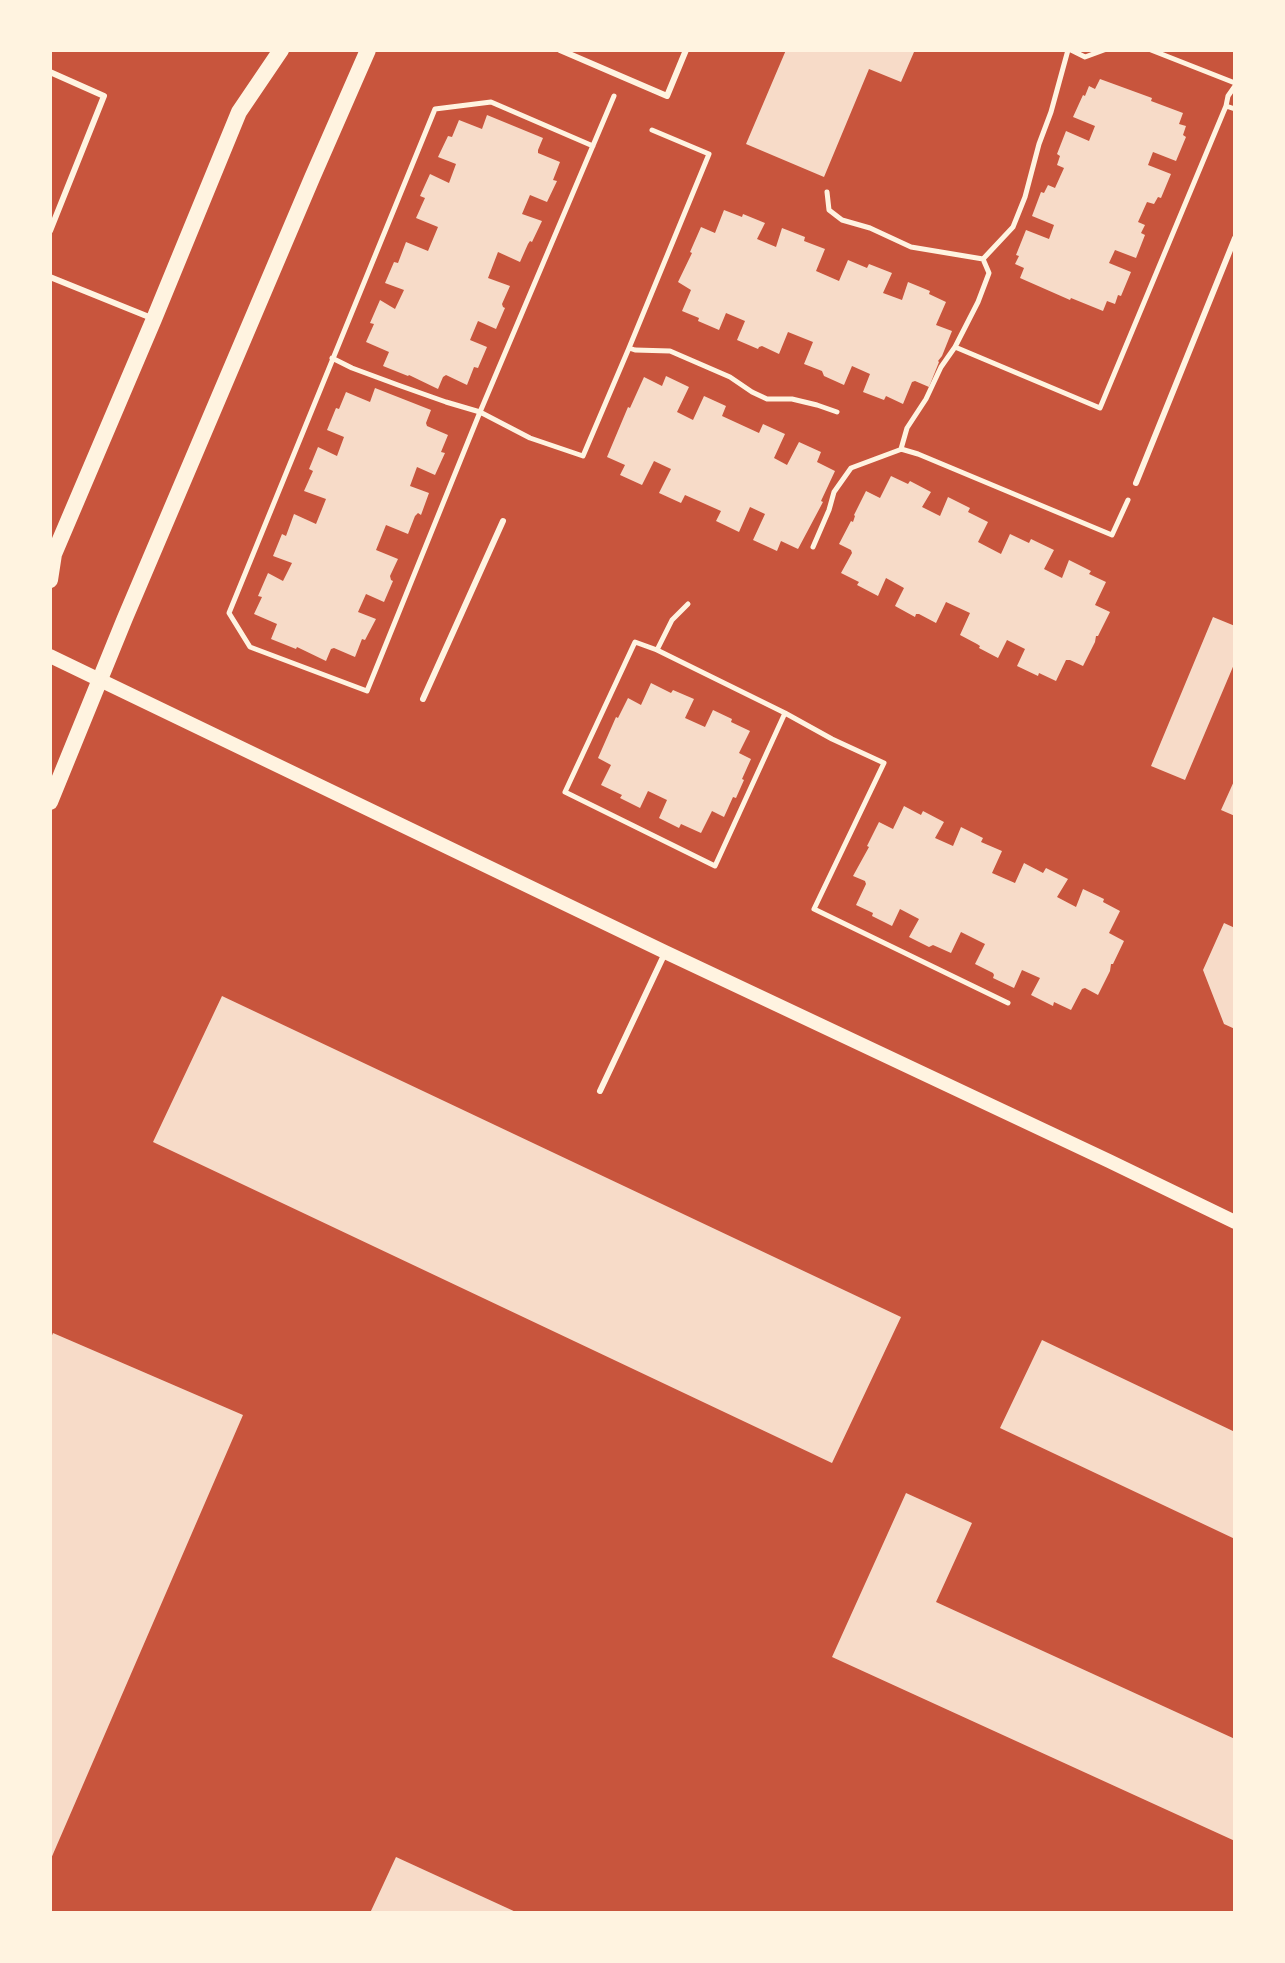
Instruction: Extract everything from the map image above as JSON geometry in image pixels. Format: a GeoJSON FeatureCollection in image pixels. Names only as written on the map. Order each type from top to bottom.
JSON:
{"type":"FeatureCollection","features":[{"type":"Feature","properties":{"kind":"main road"},"geometry":{"type":"LineString","coordinates":[[50,580],[54,554],[239,112],[281,50]]}},
{"type":"Feature","properties":{"kind":"main road"},"geometry":{"type":"LineString","coordinates":[[50,802],[99,679],[368,50]]}},
{"type":"Feature","properties":{"kind":"street"},"geometry":{"type":"LineString","coordinates":[[50,656],[1235,1222]]}},
{"type":"Feature","properties":{"kind":"lane"},"geometry":{"type":"LineString","coordinates":[[560,50],[667,96],[686,50]]}},
{"type":"Feature","properties":{"kind":"lane"},"geometry":{"type":"LineString","coordinates":[[50,72],[104,96],[50,231]]}},
{"type":"Feature","properties":{"kind":"lane"},"geometry":{"type":"LineString","coordinates":[[1136,483],[1235,238]]}},
{"type":"Feature","properties":{"kind":"lane"},"geometry":{"type":"LineString","coordinates":[[50,277],[154,319]]}},
{"type":"Feature","properties":{"kind":"lane"},"geometry":{"type":"LineString","coordinates":[[423,699],[503,521]]}},
{"type":"Feature","properties":{"kind":"lane"},"geometry":{"type":"LineString","coordinates":[[600,1091],[665,952]]}},
{"type":"Feature","properties":{"kind":"path"},"geometry":{"type":"LineString","coordinates":[[983,259],[1013,227],[1070,50],[1085,57],[1104,50]]}},
{"type":"Feature","properties":{"kind":"path"},"geometry":{"type":"LineString","coordinates":[[955,347],[1100,408],[1235,84],[1151,50]]}},
{"type":"Feature","properties":{"kind":"path"},"geometry":{"type":"LineString","coordinates":[[593,146],[491,102],[435,109],[229,613],[250,647],[367,691],[480,412],[593,146],[622,76]]}},
{"type":"Feature","properties":{"kind":"path"},"geometry":{"type":"LineString","coordinates":[[1226,106],[1235,109]]}},
{"type":"Feature","properties":{"kind":"path"},"geometry":{"type":"LineString","coordinates":[[332,358],[398,385],[480,412],[530,438],[583,456],[709,154],[652,130]]}},
{"type":"Feature","properties":{"kind":"path"},"geometry":{"type":"LineString","coordinates":[[827,192],[829,210],[842,220],[870,228],[911,247],[983,259]]}},
{"type":"Feature","properties":{"kind":"path"},"geometry":{"type":"LineString","coordinates":[[902,449],[907,428],[978,302],[989,273],[983,259]]}},
{"type":"Feature","properties":{"kind":"path"},"geometry":{"type":"LineString","coordinates":[[629,348],[670,351],[730,377],[767,399],[792,399],[837,412]]}},
{"type":"Feature","properties":{"kind":"path"},"geometry":{"type":"LineString","coordinates":[[813,547],[834,492],[851,468],[902,449],[1112,535],[1136,483]]}},
{"type":"Feature","properties":{"kind":"path"},"geometry":{"type":"LineString","coordinates":[[657,650],[672,620],[688,604]]}},
{"type":"Feature","properties":{"kind":"path"},"geometry":{"type":"LineString","coordinates":[[785,713],[715,866],[565,792],[635,642],[657,650],[785,713],[832,739],[884,763],[814,909],[1008,1003]]}},
{"type":"Feature","properties":{"kind":"building"},"geometry":{"type":"Polygon","coordinates":[[[786,50],[914,52],[901,82],[869,69],[824,177],[746,144],[786,50]]]}},
{"type":"Feature","properties":{"kind":"building"},"geometry":{"type":"Polygon","coordinates":[[[1100,79],[1183,113],[1179,124],[1186,126],[1183,135],[1186,137],[1176,161],[1153,152],[1148,165],[1171,174],[1161,198],[1158,197],[1154,204],[1147,202],[1138,222],[1145,225],[1141,233],[1145,235],[1136,258],[1115,250],[1109,263],[1131,272],[1121,296],[1118,295],[1115,304],[1107,301],[1103,311],[1020,278],[1024,268],[1015,264],[1026,230],[1049,239],[1054,225],[1032,216],[1041,192],[1044,193],[1048,185],[1055,188],[1064,168],[1057,165],[1060,156],[1057,154],[1066,131],[1089,141],[1095,126],[1073,117],[1089,86],[1095,89],[1100,79]]]}},
{"type":"Feature","properties":{"kind":"building"},"geometry":{"type":"Polygon","coordinates":[[[487,115],[543,138],[538,153],[560,162],[553,180],[557,181],[547,202],[530,195],[522,214],[542,221],[520,262],[498,252],[488,278],[510,286],[496,329],[478,321],[470,340],[487,347],[478,368],[474,367],[467,385],[446,375],[438,389],[383,366],[389,352],[366,342],[380,300],[395,309],[404,290],[385,283],[394,262],[398,263],[406,242],[428,251],[438,227],[416,218],[425,198],[420,196],[430,174],[449,183],[456,164],[438,157],[448,136],[452,137],[459,120],[482,129],[487,115]]]}},
{"type":"Feature","properties":{"kind":"building"},"geometry":{"type":"Polygon","coordinates":[[[724,210],[765,223],[757,239],[776,247],[782,228],[825,249],[816,271],[839,281],[848,260],[867,268],[869,264],[892,273],[883,293],[902,300],[908,282],[946,302],[936,325],[952,331],[929,387],[915,381],[903,404],[886,396],[884,400],[863,392],[870,374],[852,366],[844,385],[804,364],[813,342],[788,332],[779,354],[737,340],[745,321],[726,313],[719,330],[682,311],[691,290],[678,282],[690,252],[701,227],[715,233],[724,210]]]}},
{"type":"Feature","properties":{"kind":"building"},"geometry":{"type":"Polygon","coordinates":[[[666,376],[689,387],[677,412],[693,420],[704,396],[726,406],[722,416],[759,433],[763,424],[785,434],[774,458],[787,465],[799,442],[821,452],[817,462],[835,471],[823,502],[798,549],[781,541],[777,551],[753,540],[765,514],[750,507],[739,532],[716,521],[721,511],[685,495],[681,503],[659,493],[671,469],[654,461],[642,485],[620,475],[625,465],[607,457],[628,407],[644,377],[662,386],[666,376]]]}},
{"type":"Feature","properties":{"kind":"building"},"geometry":{"type":"Polygon","coordinates":[[[375,388],[431,410],[426,423],[448,435],[441,452],[445,453],[435,475],[417,467],[410,486],[429,493],[421,515],[418,513],[415,516],[408,534],[386,525],[376,550],[398,559],[384,602],[366,594],[358,612],[376,619],[365,640],[362,639],[355,657],[334,648],[326,661],[271,639],[277,624],[254,614],[268,573],[283,581],[292,563],[273,556],[282,534],[286,536],[294,514],[316,524],[326,499],[304,491],[313,471],[309,469],[318,447],[337,456],[344,437],[327,430],[336,408],[339,409],[346,392],[370,402],[375,388]]]}},
{"type":"Feature","properties":{"kind":"building"},"geometry":{"type":"Polygon","coordinates":[[[891,476],[908,484],[910,481],[931,492],[922,507],[940,516],[948,497],[970,508],[968,512],[988,522],[978,542],[1001,554],[1010,534],[1029,543],[1031,539],[1054,550],[1044,569],[1062,578],[1069,560],[1106,582],[1095,605],[1110,612],[1083,666],[1066,660],[1056,681],[1039,673],[1038,676],[1017,666],[1025,649],[1007,640],[998,658],[960,635],[970,613],[946,602],[936,623],[919,614],[915,617],[895,606],[904,588],[886,578],[878,596],[841,573],[852,553],[839,544],[853,522],[866,491],[880,498],[891,476]]]}},
{"type":"Feature","properties":{"kind":"building"},"geometry":{"type":"Polygon","coordinates":[[[1213,617],[1235,626],[1235,662],[1185,780],[1151,766],[1213,617]]]}},
{"type":"Feature","properties":{"kind":"building"},"geometry":{"type":"Polygon","coordinates":[[[651,683],[694,699],[685,718],[705,727],[713,710],[750,731],[739,753],[751,759],[736,798],[733,797],[724,817],[712,811],[701,833],[681,824],[679,828],[659,818],[667,800],[648,791],[640,808],[601,785],[611,765],[598,758],[616,717],[628,698],[641,705],[651,683]]]}},
{"type":"Feature","properties":{"kind":"building"},"geometry":{"type":"Polygon","coordinates":[[[1235,779],[1235,816],[1221,810],[1235,779]]]}},
{"type":"Feature","properties":{"kind":"building"},"geometry":{"type":"Polygon","coordinates":[[[904,806],[921,815],[923,811],[944,822],[935,838],[953,846],[961,827],[983,838],[981,842],[1002,851],[992,873],[1015,883],[1024,863],[1043,873],[1046,868],[1068,879],[1057,897],[1076,907],[1083,889],[1120,911],[1109,933],[1124,941],[1098,995],[1085,988],[1071,1010],[1054,1002],[1053,1006],[1031,995],[1040,978],[1022,970],[1014,988],[993,978],[993,973],[975,964],[985,944],[961,932],[951,953],[933,945],[929,947],[909,937],[919,919],[900,909],[892,926],[856,905],[866,884],[853,876],[867,846],[879,822],[893,829],[904,806]]]}},
{"type":"Feature","properties":{"kind":"building"},"geometry":{"type":"Polygon","coordinates":[[[1224,923],[1235,928],[1235,1029],[1224,1024],[1203,970],[1224,923]]]}},
{"type":"Feature","properties":{"kind":"building"},"geometry":{"type":"Polygon","coordinates":[[[222,996],[901,1317],[832,1463],[153,1142],[222,996]]]}},
{"type":"Feature","properties":{"kind":"building"},"geometry":{"type":"Polygon","coordinates":[[[53,1333],[243,1415],[50,1861],[50,1340],[53,1333]]]}},
{"type":"Feature","properties":{"kind":"building"},"geometry":{"type":"Polygon","coordinates":[[[1042,1340],[1235,1432],[1235,1539],[1000,1428],[1042,1340]]]}},
{"type":"Feature","properties":{"kind":"building"},"geometry":{"type":"Polygon","coordinates":[[[906,1493],[972,1523],[936,1602],[1235,1739],[1235,1841],[832,1657],[906,1493]]]}},
{"type":"Feature","properties":{"kind":"building"},"geometry":{"type":"Polygon","coordinates":[[[396,1857],[518,1913],[370,1913],[396,1857]]]}}]}
